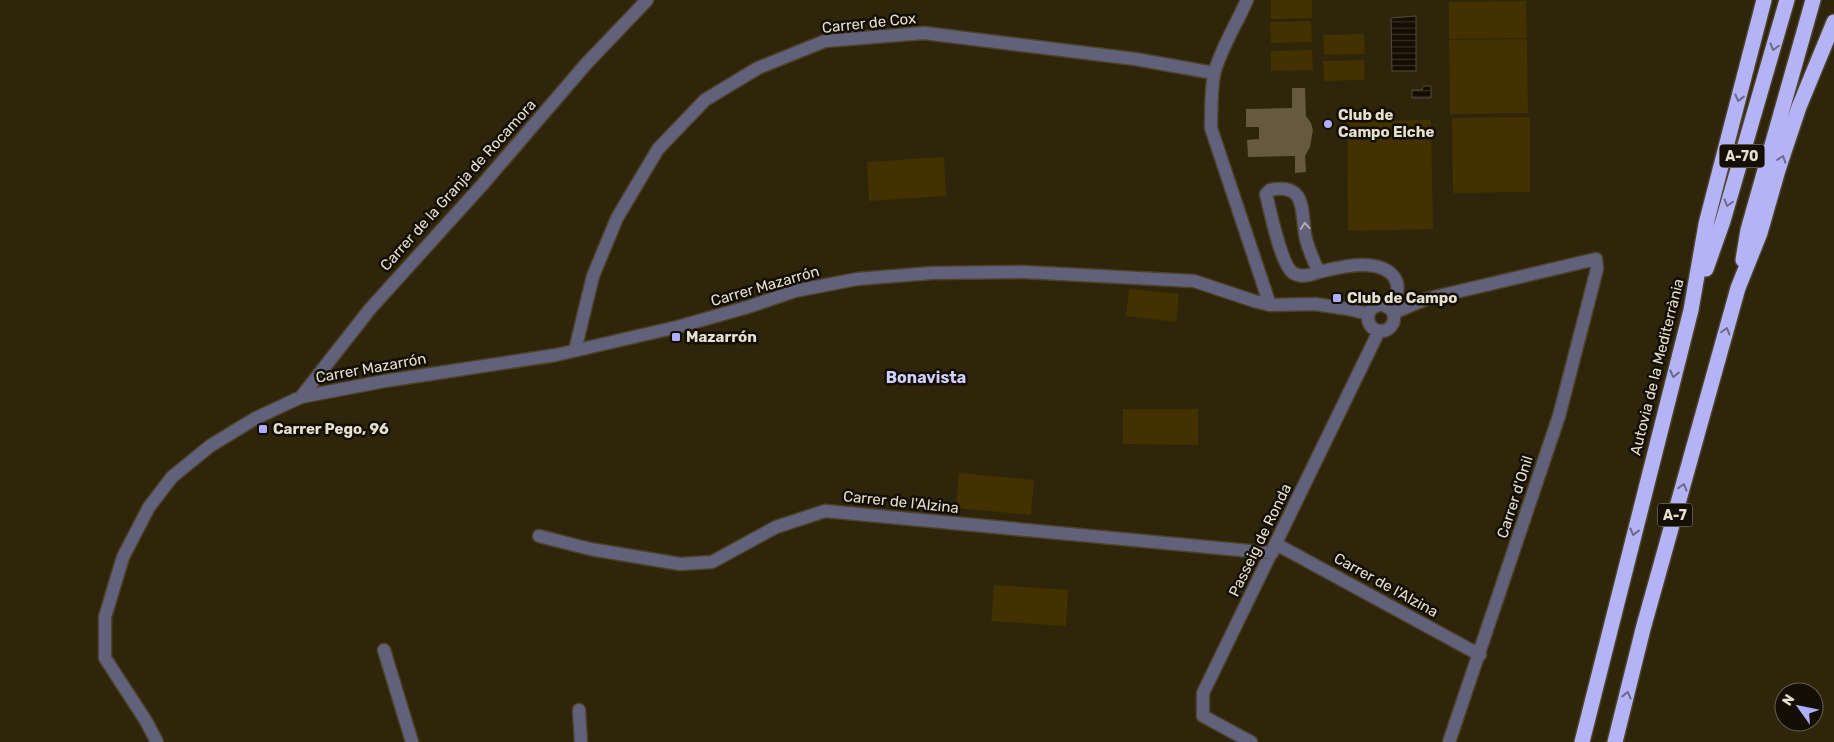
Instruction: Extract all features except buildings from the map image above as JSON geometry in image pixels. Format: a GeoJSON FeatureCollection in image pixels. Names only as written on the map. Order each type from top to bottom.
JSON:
{"type":"FeatureCollection","features":[{"type":"Feature","properties":{"kind":"highway","name":"Autovia de la Mediterrània"},"geometry":{"type":"LineString","coordinates":[[1582,742],[1691,310],[1706,224],[1764,0]]}},
{"type":"Feature","properties":{"kind":"highway","name":"A-70"},"geometry":{"type":"LineString","coordinates":[[1691,310],[1723,221],[1787,0]]}},
{"type":"Feature","properties":{"kind":"highway","name":"A-70"},"geometry":{"type":"LineString","coordinates":[[1738,288],[1748,230],[1812,0]]}},
{"type":"Feature","properties":{"kind":"highway","name":"A-7"},"geometry":{"type":"LineString","coordinates":[[1615,742],[1643,629],[1738,288],[1760,233],[1799,107],[1834,22]]}},
{"type":"Feature","properties":{"kind":"street","name":"Carrer de la Granja de Rocamora"},"geometry":{"type":"LineString","coordinates":[[301,397],[370,308],[483,184],[586,64],[647,0]]}},
{"type":"Feature","properties":{"kind":"street"},"geometry":{"type":"LineString","coordinates":[[1247,0],[1214,74],[1211,128],[1270,304],[1315,304],[1369,314]]}},
{"type":"Feature","properties":{"kind":"street","name":"Carrer de Cox"},"geometry":{"type":"LineString","coordinates":[[575,350],[593,276],[617,218],[658,149],[706,100],[758,68],[825,42],[924,33],[1135,59],[1214,74]]}},
{"type":"Feature","properties":{"kind":"street"},"geometry":{"type":"LineString","coordinates":[[1319,272],[1306,238],[1299,197],[1292,191],[1280,188],[1270,190],[1266,194],[1284,262],[1292,272],[1302,276],[1362,265],[1381,267],[1390,271],[1397,282],[1398,289],[1390,310]]}},
{"type":"Feature","properties":{"kind":"street","name":"Carrer d'Onil"},"geometry":{"type":"LineString","coordinates":[[1390,310],[1426,299],[1596,259],[1598,269],[1559,416],[1450,742]]}},
{"type":"Feature","properties":{"kind":"street","name":"Carrer Mazarrón"},"geometry":{"type":"LineString","coordinates":[[301,397],[385,381],[556,355],[677,327],[748,307],[795,291],[856,279],[932,273],[1024,272],[1194,281],[1254,301],[1270,304]]}},
{"type":"Feature","properties":{"kind":"street"},"geometry":{"type":"LineString","coordinates":[[1383,306],[1390,310],[1394,318],[1388,330],[1375,330],[1369,323],[1369,314],[1374,308],[1383,306]]}},
{"type":"Feature","properties":{"kind":"street","name":"Passeig de Ronda"},"geometry":{"type":"LineString","coordinates":[[1251,742],[1203,716],[1203,693],[1379,331]]}},
{"type":"Feature","properties":{"kind":"street"},"geometry":{"type":"LineString","coordinates":[[157,742],[146,721],[105,658],[105,617],[123,558],[149,507],[172,477],[210,446],[256,418],[301,397]]}},
{"type":"Feature","properties":{"kind":"street","name":"Carrer de l'Alzina"},"geometry":{"type":"LineString","coordinates":[[539,536],[590,549],[680,564],[712,562],[776,527],[825,511],[1274,549],[1480,655]]}},
{"type":"Feature","properties":{"kind":"street"},"geometry":{"type":"LineString","coordinates":[[384,650],[412,742]]}},
{"type":"Feature","properties":{"kind":"street"},"geometry":{"type":"LineString","coordinates":[[579,710],[581,742]]}},
{"type":"Feature","properties":{"kind":"shaded area"},"geometry":{"type":"Polygon","coordinates":[[[1271,0],[1312,0],[1312,18],[1271,19],[1271,0]]]}},
{"type":"Feature","properties":{"kind":"shaded area"},"geometry":{"type":"Polygon","coordinates":[[[1526,1],[1527,38],[1449,39],[1449,2],[1526,1]]]}},
{"type":"Feature","properties":{"kind":"shaded area"},"geometry":{"type":"Polygon","coordinates":[[[1416,16],[1416,71],[1392,71],[1391,18],[1416,16]]]}},
{"type":"Feature","properties":{"kind":"shaded area"},"geometry":{"type":"Polygon","coordinates":[[[1311,21],[1312,42],[1271,43],[1270,22],[1311,21]]]}},
{"type":"Feature","properties":{"kind":"shaded area"},"geometry":{"type":"Polygon","coordinates":[[[1364,34],[1365,54],[1324,55],[1323,35],[1364,34]]]}},
{"type":"Feature","properties":{"kind":"shaded area"},"geometry":{"type":"Polygon","coordinates":[[[1527,39],[1528,113],[1450,114],[1449,40],[1527,39]]]}},
{"type":"Feature","properties":{"kind":"shaded area"},"geometry":{"type":"Polygon","coordinates":[[[1312,50],[1313,70],[1271,71],[1271,51],[1312,50]]]}},
{"type":"Feature","properties":{"kind":"shaded area"},"geometry":{"type":"Polygon","coordinates":[[[1364,60],[1365,80],[1324,81],[1323,61],[1364,60]]]}},
{"type":"Feature","properties":{"kind":"shaded area"},"geometry":{"type":"Polygon","coordinates":[[[1423,86],[1431,86],[1431,98],[1412,98],[1412,90],[1422,90],[1423,86]]]}},
{"type":"Feature","properties":{"kind":"shaded area"},"geometry":{"type":"Polygon","coordinates":[[[1530,117],[1530,192],[1453,193],[1452,118],[1530,117]]]}},
{"type":"Feature","properties":{"kind":"shaded area"},"geometry":{"type":"Polygon","coordinates":[[[1431,120],[1433,229],[1348,231],[1347,121],[1431,120]]]}},
{"type":"Feature","properties":{"kind":"shaded area"},"geometry":{"type":"Polygon","coordinates":[[[944,157],[946,196],[869,201],[867,162],[944,157]]]}},
{"type":"Feature","properties":{"kind":"shaded area"},"geometry":{"type":"Polygon","coordinates":[[[1129,289],[1179,294],[1176,322],[1126,316],[1129,289]]]}},
{"type":"Feature","properties":{"kind":"shaded area"},"geometry":{"type":"Polygon","coordinates":[[[1123,409],[1198,409],[1198,445],[1123,444],[1123,409]]]}},
{"type":"Feature","properties":{"kind":"shaded area"},"geometry":{"type":"Polygon","coordinates":[[[959,473],[1034,480],[1031,515],[956,508],[959,473]]]}},
{"type":"Feature","properties":{"kind":"shaded area"},"geometry":{"type":"Polygon","coordinates":[[[994,585],[1068,590],[1066,626],[991,621],[994,585]]]}},
{"type":"Feature","properties":{"kind":"place","name":"Club de Campo Elche"},"geometry":{"type":"Point","coordinates":[1328,124]}},
{"type":"Feature","properties":{"kind":"place","name":"Club de Campo"},"geometry":{"type":"Point","coordinates":[1337,298]}},
{"type":"Feature","properties":{"kind":"place","name":"Mazarrón"},"geometry":{"type":"Point","coordinates":[676,337]}},
{"type":"Feature","properties":{"kind":"place","name":"Carrer Pego, 96"},"geometry":{"type":"Point","coordinates":[263,429]}},
{"type":"Feature","properties":{"kind":"district","name":"Bonavista"},"geometry":{"type":"Point","coordinates":[926,377]}}]}
